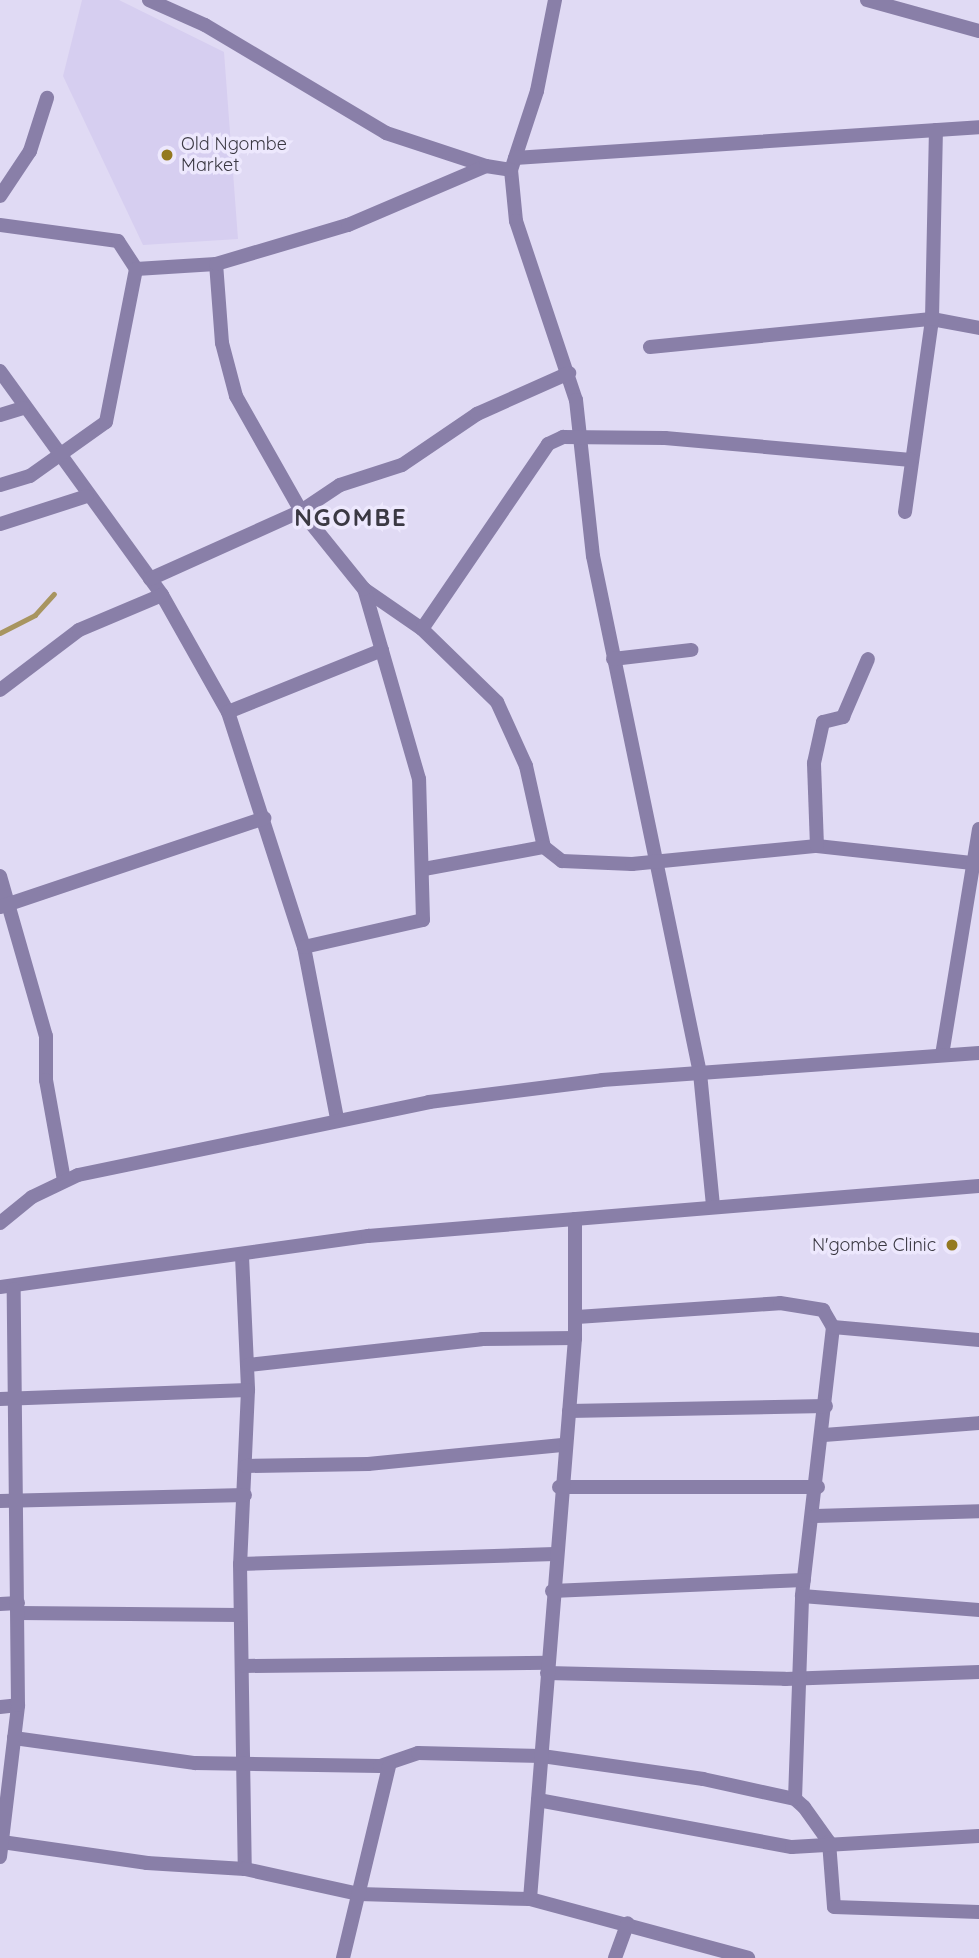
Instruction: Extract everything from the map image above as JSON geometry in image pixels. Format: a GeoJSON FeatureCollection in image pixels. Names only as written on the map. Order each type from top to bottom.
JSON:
{"type":"FeatureCollection","features":[{"type":"Feature","properties":{"kind":"street"},"geometry":{"type":"LineString","coordinates":[[149,0],[205,25],[386,133],[486,166]]}},
{"type":"Feature","properties":{"kind":"street"},"geometry":{"type":"LineString","coordinates":[[555,0],[552,33],[513,164],[527,262],[569,373],[582,433],[580,470],[613,659],[700,1073],[713,1206]]}},
{"type":"Feature","properties":{"kind":"street"},"geometry":{"type":"LineString","coordinates":[[867,0],[979,31]]}},
{"type":"Feature","properties":{"kind":"street"},"geometry":{"type":"LineString","coordinates":[[0,196],[30,152],[47,98]]}},
{"type":"Feature","properties":{"kind":"street"},"geometry":{"type":"LineString","coordinates":[[136,269],[216,264],[348,226],[486,166],[979,127]]}},
{"type":"Feature","properties":{"kind":"street"},"geometry":{"type":"LineString","coordinates":[[905,512],[932,318],[936,130]]}},
{"type":"Feature","properties":{"kind":"street"},"geometry":{"type":"LineString","coordinates":[[0,225],[118,241],[136,269],[106,422],[59,459],[0,485]]}},
{"type":"Feature","properties":{"kind":"street"},"geometry":{"type":"LineString","coordinates":[[216,264],[222,343],[236,396],[301,511],[364,589],[422,629],[468,668],[506,719],[526,766],[544,847]]}},
{"type":"Feature","properties":{"kind":"street"},"geometry":{"type":"LineString","coordinates":[[650,347],[932,318],[979,328]]}},
{"type":"Feature","properties":{"kind":"street"},"geometry":{"type":"LineString","coordinates":[[0,371],[59,459],[162,595],[228,712],[304,947],[337,1118]]}},
{"type":"Feature","properties":{"kind":"street"},"geometry":{"type":"LineString","coordinates":[[150,579],[301,511],[341,485],[402,465],[515,394],[569,373]]}},
{"type":"Feature","properties":{"kind":"street"},"geometry":{"type":"LineString","coordinates":[[0,415],[23,408]]}},
{"type":"Feature","properties":{"kind":"street"},"geometry":{"type":"LineString","coordinates":[[422,629],[548,444],[582,433],[911,460]]}},
{"type":"Feature","properties":{"kind":"street"},"geometry":{"type":"LineString","coordinates":[[0,524],[87,496]]}},
{"type":"Feature","properties":{"kind":"street"},"geometry":{"type":"LineString","coordinates":[[304,947],[419,922],[424,869],[419,779],[364,589]]}},
{"type":"Feature","properties":{"kind":"street"},"geometry":{"type":"LineString","coordinates":[[0,691],[79,630],[162,595]]}},
{"type":"Feature","properties":{"kind":"street"},"geometry":{"type":"LineString","coordinates":[[228,712],[382,650]]}},
{"type":"Feature","properties":{"kind":"street"},"geometry":{"type":"LineString","coordinates":[[613,659],[691,650]]}},
{"type":"Feature","properties":{"kind":"street"},"geometry":{"type":"LineString","coordinates":[[817,846],[814,763],[823,722],[843,717],[868,659]]}},
{"type":"Feature","properties":{"kind":"street"},"geometry":{"type":"LineString","coordinates":[[5,905],[264,818]]}},
{"type":"Feature","properties":{"kind":"street"},"geometry":{"type":"LineString","coordinates":[[942,1055],[976,863],[979,829]]}},
{"type":"Feature","properties":{"kind":"street"},"geometry":{"type":"LineString","coordinates":[[424,869],[544,847],[577,864],[655,862],[817,846],[976,863]]}},
{"type":"Feature","properties":{"kind":"street"},"geometry":{"type":"LineString","coordinates":[[0,876],[5,905],[46,1036],[46,1080],[64,1180]]}},
{"type":"Feature","properties":{"kind":"street"},"geometry":{"type":"LineString","coordinates":[[0,1223],[64,1180],[337,1118],[522,1088],[979,1053]]}},
{"type":"Feature","properties":{"kind":"street"},"geometry":{"type":"LineString","coordinates":[[0,1857],[2,1816],[18,1705],[17,1500],[7,1399],[7,1288],[368,1237],[713,1206],[979,1186]]}},
{"type":"Feature","properties":{"kind":"street"},"geometry":{"type":"LineString","coordinates":[[530,1899],[562,1445],[569,1411],[577,1317],[575,1219]]}},
{"type":"Feature","properties":{"kind":"street"},"geometry":{"type":"LineString","coordinates":[[242,1256],[248,1365],[245,1495],[240,1564],[246,1763],[245,1868]]}},
{"type":"Feature","properties":{"kind":"street"},"geometry":{"type":"LineString","coordinates":[[577,1317],[802,1303],[823,1310],[834,1327],[815,1516],[802,1597],[796,1678],[794,1799],[829,1842],[834,1907],[979,1912]]}},
{"type":"Feature","properties":{"kind":"street"},"geometry":{"type":"LineString","coordinates":[[834,1327],[979,1340]]}},
{"type":"Feature","properties":{"kind":"street"},"geometry":{"type":"LineString","coordinates":[[248,1365],[482,1339],[575,1338]]}},
{"type":"Feature","properties":{"kind":"street"},"geometry":{"type":"LineString","coordinates":[[7,1399],[248,1390]]}},
{"type":"Feature","properties":{"kind":"street"},"geometry":{"type":"LineString","coordinates":[[569,1411],[826,1406]]}},
{"type":"Feature","properties":{"kind":"street"},"geometry":{"type":"LineString","coordinates":[[824,1435],[979,1423]]}},
{"type":"Feature","properties":{"kind":"street"},"geometry":{"type":"LineString","coordinates":[[246,1466],[368,1464],[562,1445]]}},
{"type":"Feature","properties":{"kind":"street"},"geometry":{"type":"LineString","coordinates":[[559,1487],[818,1488]]}},
{"type":"Feature","properties":{"kind":"street"},"geometry":{"type":"LineString","coordinates":[[0,1501],[245,1495]]}},
{"type":"Feature","properties":{"kind":"street"},"geometry":{"type":"LineString","coordinates":[[815,1516],[979,1511]]}},
{"type":"Feature","properties":{"kind":"street"},"geometry":{"type":"LineString","coordinates":[[240,1564],[555,1554]]}},
{"type":"Feature","properties":{"kind":"street"},"geometry":{"type":"LineString","coordinates":[[552,1591],[804,1580]]}},
{"type":"Feature","properties":{"kind":"street"},"geometry":{"type":"LineString","coordinates":[[802,1597],[979,1610]]}},
{"type":"Feature","properties":{"kind":"street"},"geometry":{"type":"LineString","coordinates":[[0,1604],[18,1608],[240,1615]]}},
{"type":"Feature","properties":{"kind":"street"},"geometry":{"type":"LineString","coordinates":[[244,1666],[547,1668],[796,1678],[979,1672]]}},
{"type":"Feature","properties":{"kind":"street"},"geometry":{"type":"LineString","coordinates":[[0,1707],[18,1705]]}},
{"type":"Feature","properties":{"kind":"street"},"geometry":{"type":"LineString","coordinates":[[14,1738],[153,1760],[389,1766],[418,1753],[542,1756],[794,1799]]}},
{"type":"Feature","properties":{"kind":"street"},"geometry":{"type":"LineString","coordinates":[[343,1958],[389,1766]]}},
{"type":"Feature","properties":{"kind":"street"},"geometry":{"type":"LineString","coordinates":[[538,1800],[792,1847],[829,1842],[979,1836]]}},
{"type":"Feature","properties":{"kind":"street"},"geometry":{"type":"LineString","coordinates":[[2,1842],[133,1861],[245,1868],[359,1894],[530,1899],[628,1923],[748,1958]]}},
{"type":"Feature","properties":{"kind":"street"},"geometry":{"type":"LineString","coordinates":[[615,1958],[628,1923]]}},
{"type":"Feature","properties":{"kind":"shaded area","name":"Old Ngombe Market"},"geometry":{"type":"Polygon","coordinates":[[[82,0],[119,0],[224,52],[238,239],[143,245],[63,76],[82,0]]]}},
{"type":"Feature","properties":{"kind":"waterway"},"geometry":{"type":"LineString","coordinates":[[0,633],[35,615],[54,594]]}},
{"type":"Feature","properties":{"kind":"place","name":"Old Ngombe Market"},"geometry":{"type":"Point","coordinates":[167,155]}},
{"type":"Feature","properties":{"kind":"place","name":"N'gombe Clinic"},"geometry":{"type":"Point","coordinates":[952,1245]}},
{"type":"Feature","properties":{"kind":"district","name":"NGOMBE"},"geometry":{"type":"Point","coordinates":[351,518]}}]}
